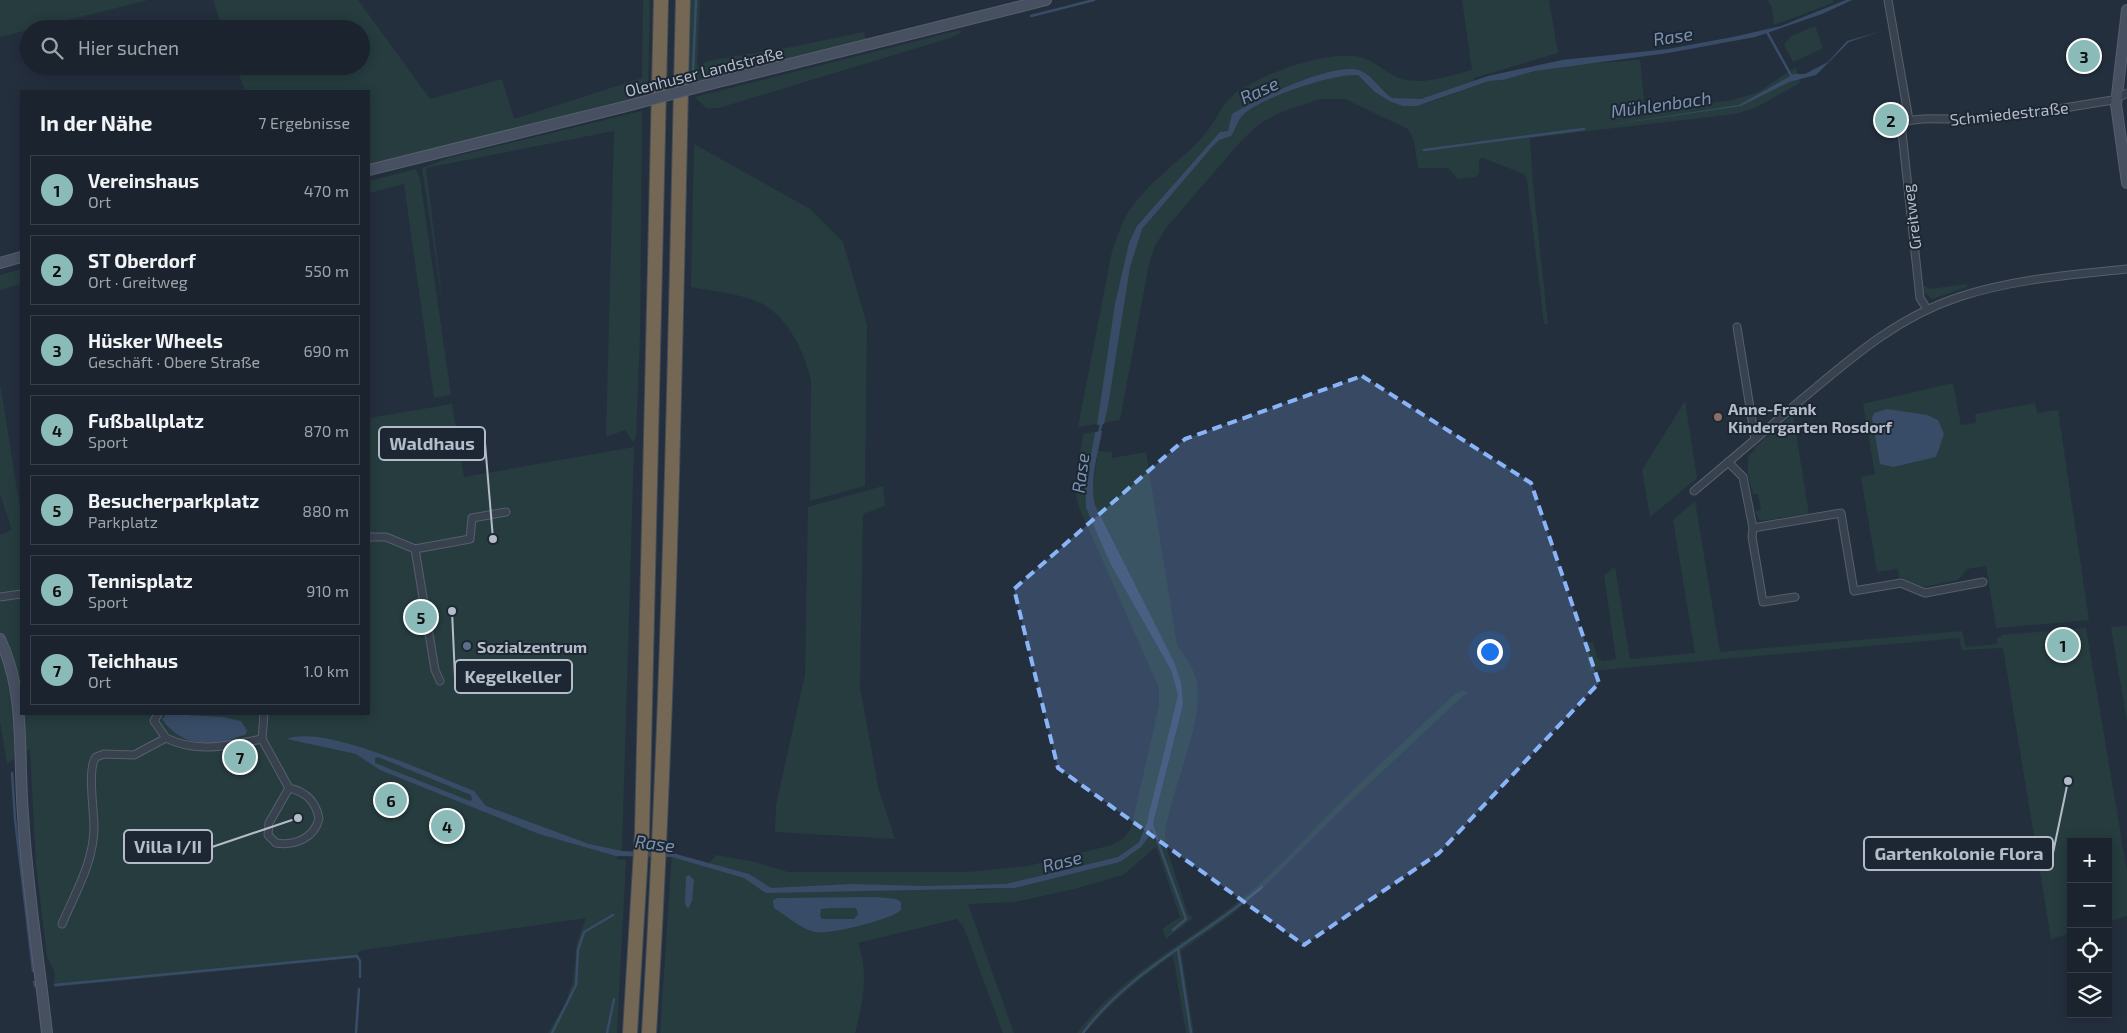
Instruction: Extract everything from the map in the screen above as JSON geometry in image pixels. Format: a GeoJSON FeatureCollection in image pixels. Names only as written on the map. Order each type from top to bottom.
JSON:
{"type":"FeatureCollection","features":[{"type":"Feature","properties":{"kind":"highway"},"geometry":{"type":"LineString","coordinates":[[629,1033],[632,1011],[642,834],[661,0]]}},
{"type":"Feature","properties":{"kind":"highway"},"geometry":{"type":"LineString","coordinates":[[649,1033],[659,871],[671,493],[683,0]]}},
{"type":"Feature","properties":{"kind":"street","name":"Olenhuser Landstraße"},"geometry":{"type":"LineString","coordinates":[[370,170],[1046,0]]}},
{"type":"Feature","properties":{"kind":"street"},"geometry":{"type":"LineString","coordinates":[[1888,0],[1909,120]]}},
{"type":"Feature","properties":{"kind":"street"},"geometry":{"type":"LineString","coordinates":[[2127,10],[2116,97],[2127,183]]}},
{"type":"Feature","properties":{"kind":"street","name":"Schmiedestraße"},"geometry":{"type":"LineString","coordinates":[[1901,123],[1909,120],[1986,119],[2113,100],[2127,93]]}},
{"type":"Feature","properties":{"kind":"street","name":"Greitweg"},"geometry":{"type":"LineString","coordinates":[[1901,123],[1920,298],[1927,309]]}},
{"type":"Feature","properties":{"kind":"street"},"geometry":{"type":"LineString","coordinates":[[0,263],[20,258]]}},
{"type":"Feature","properties":{"kind":"street"},"geometry":{"type":"LineString","coordinates":[[1694,491],[1869,344],[1899,324],[1927,309],[1958,297],[2001,286],[2127,269]]}},
{"type":"Feature","properties":{"kind":"street"},"geometry":{"type":"LineString","coordinates":[[1737,327],[1755,439]]}},
{"type":"Feature","properties":{"kind":"street"},"geometry":{"type":"LineString","coordinates":[[1728,462],[1743,477],[1753,528],[1752,538],[1763,602],[1795,597]]}},
{"type":"Feature","properties":{"kind":"street"},"geometry":{"type":"LineString","coordinates":[[370,537],[386,537],[415,548],[470,539],[472,518],[506,512]]}},
{"type":"Feature","properties":{"kind":"street"},"geometry":{"type":"LineString","coordinates":[[1753,528],[1841,513],[1854,591],[1901,583],[1924,593],[1983,582]]}},
{"type":"Feature","properties":{"kind":"street"},"geometry":{"type":"LineString","coordinates":[[415,548],[435,670],[440,681]]}},
{"type":"Feature","properties":{"kind":"street"},"geometry":{"type":"LineString","coordinates":[[0,598],[20,594]]}},
{"type":"Feature","properties":{"kind":"street"},"geometry":{"type":"LineString","coordinates":[[0,639],[14,678],[20,721],[23,816],[47,1033]]}},
{"type":"Feature","properties":{"kind":"street"},"geometry":{"type":"LineString","coordinates":[[157,715],[154,721],[166,738],[177,743],[208,748],[262,739]]}},
{"type":"Feature","properties":{"kind":"street"},"geometry":{"type":"LineString","coordinates":[[264,715],[262,739],[289,788],[307,795],[316,806],[319,819],[307,837],[290,844],[276,843],[268,835],[269,823],[289,788]]}},
{"type":"Feature","properties":{"kind":"street"},"geometry":{"type":"LineString","coordinates":[[62,924],[85,875],[92,852],[94,823],[91,770],[94,760],[104,754],[134,755],[166,738]]}},
{"type":"Feature","properties":{"kind":"highlighted area"},"geometry":{"type":"Polygon","coordinates":[[[1362,376],[1531,483],[1599,683],[1439,853],[1304,945],[1058,768],[1014,589],[1185,439],[1362,376]]]}},
{"type":"Feature","properties":{"kind":"green space"},"geometry":{"type":"Polygon","coordinates":[[[0,0],[148,0],[68,20],[20,20],[20,32],[0,37],[0,0]]]}},
{"type":"Feature","properties":{"kind":"green space"},"geometry":{"type":"Polygon","coordinates":[[[213,0],[358,0],[430,99],[502,79],[514,119],[642,78],[643,0],[650,0],[648,94],[370,166],[370,90],[245,90],[239,75],[370,75],[370,20],[220,20],[213,0]]]}},
{"type":"Feature","properties":{"kind":"green space"},"geometry":{"type":"Polygon","coordinates":[[[691,0],[700,0],[697,66],[712,60],[792,47],[864,32],[866,40],[689,84],[691,0]]]}},
{"type":"Feature","properties":{"kind":"green space"},"geometry":{"type":"Polygon","coordinates":[[[1462,0],[1549,0],[1558,53],[1474,78],[1474,81],[1434,97],[1413,101],[1402,101],[1392,98],[1383,93],[1370,80],[1358,75],[1391,102],[1403,106],[1428,103],[1489,81],[1503,80],[1565,65],[1640,60],[1645,111],[1733,100],[1756,93],[1796,67],[1800,83],[1755,108],[1735,114],[1530,138],[1533,185],[1548,324],[1544,324],[1527,180],[1524,174],[1483,158],[1479,159],[1479,173],[1476,177],[1458,179],[1448,168],[1418,168],[1414,141],[1408,129],[1345,99],[1320,99],[1281,112],[1259,124],[1241,141],[1166,228],[1155,246],[1149,264],[1120,420],[1078,427],[1112,251],[1126,216],[1143,193],[1205,134],[1228,100],[1252,83],[1295,65],[1326,58],[1354,56],[1364,58],[1391,74],[1410,81],[1431,80],[1472,70],[1462,0]]]}},
{"type":"Feature","properties":{"kind":"green space"},"geometry":{"type":"Polygon","coordinates":[[[1768,0],[1833,0],[1833,3],[1774,25],[1772,9],[1768,0]]]}},
{"type":"Feature","properties":{"kind":"green space"},"geometry":{"type":"Polygon","coordinates":[[[1815,26],[1823,48],[1793,62],[1784,45],[1791,36],[1815,26]]]}},
{"type":"Feature","properties":{"kind":"green space"},"geometry":{"type":"Polygon","coordinates":[[[960,30],[961,33],[950,38],[719,108],[706,108],[695,97],[960,30]]]}},
{"type":"Feature","properties":{"kind":"green space"},"geometry":{"type":"Polygon","coordinates":[[[642,111],[640,335],[636,437],[633,442],[625,430],[606,437],[614,131],[426,168],[444,313],[422,168],[448,158],[642,111]]]}},
{"type":"Feature","properties":{"kind":"green space"},"geometry":{"type":"Polygon","coordinates":[[[694,144],[810,209],[843,242],[867,325],[865,486],[810,501],[811,381],[799,346],[785,324],[767,306],[732,294],[691,287],[694,144]]]}},
{"type":"Feature","properties":{"kind":"green space"},"geometry":{"type":"Polygon","coordinates":[[[416,169],[420,179],[451,395],[434,398],[404,184],[370,193],[370,181],[416,169]]]}},
{"type":"Feature","properties":{"kind":"green space"},"geometry":{"type":"Polygon","coordinates":[[[20,269],[20,284],[0,290],[0,275],[20,269]]]}},
{"type":"Feature","properties":{"kind":"green space"},"geometry":{"type":"Polygon","coordinates":[[[1967,284],[1967,287],[1932,299],[1923,291],[1922,285],[1930,289],[1967,284]]]}},
{"type":"Feature","properties":{"kind":"green space"},"geometry":{"type":"Polygon","coordinates":[[[0,383],[20,507],[20,715],[370,715],[370,418],[452,404],[464,477],[634,447],[622,851],[616,859],[626,860],[617,1033],[548,1033],[565,1004],[573,981],[577,942],[586,918],[364,950],[358,952],[357,958],[54,987],[55,972],[47,957],[36,865],[30,749],[7,764],[0,722],[0,535],[12,530],[0,494],[0,383]]]}},
{"type":"Feature","properties":{"kind":"green space"},"geometry":{"type":"Polygon","coordinates":[[[1953,383],[1961,425],[1976,423],[1975,414],[2035,403],[2037,413],[2058,410],[2089,620],[1996,628],[1986,566],[1967,569],[1958,580],[1924,587],[1899,577],[1898,569],[1877,572],[1861,477],[1875,474],[1863,404],[1953,383]]]}},
{"type":"Feature","properties":{"kind":"green space"},"geometry":{"type":"Polygon","coordinates":[[[1685,401],[1697,478],[1650,517],[1642,470],[1685,401]]]}},
{"type":"Feature","properties":{"kind":"green space"},"geometry":{"type":"Polygon","coordinates":[[[1793,415],[1809,514],[1760,521],[1755,511],[1761,510],[1758,494],[1753,494],[1748,476],[1748,456],[1755,450],[1754,448],[1793,415]]]}},
{"type":"Feature","properties":{"kind":"green space"},"geometry":{"type":"Polygon","coordinates":[[[1095,432],[1085,487],[1086,508],[1110,563],[1171,670],[1178,695],[1151,810],[1139,842],[1118,857],[1006,884],[978,885],[977,890],[1015,888],[1120,862],[1150,835],[1183,705],[1174,663],[1095,505],[1092,492],[1098,451],[1112,452],[1112,458],[1146,452],[1177,645],[1192,668],[1197,683],[1198,699],[1192,737],[1168,816],[1165,833],[1166,846],[1188,914],[1193,918],[1166,939],[1162,929],[1180,917],[1156,847],[1123,875],[1074,889],[1015,902],[968,904],[1014,1033],[1003,1033],[964,928],[957,919],[858,943],[863,966],[864,988],[855,1033],[660,1033],[672,853],[709,863],[716,855],[751,861],[788,872],[967,872],[1028,866],[1112,845],[1124,838],[1131,828],[1159,706],[1159,688],[1078,505],[1075,488],[1083,434],[1095,432]]]}},
{"type":"Feature","properties":{"kind":"green space"},"geometry":{"type":"Polygon","coordinates":[[[883,486],[885,506],[863,514],[860,687],[879,791],[895,839],[775,832],[776,805],[805,675],[808,507],[883,486]]]}},
{"type":"Feature","properties":{"kind":"green space"},"geometry":{"type":"Polygon","coordinates":[[[1695,501],[1720,652],[1962,631],[1966,647],[1997,644],[1997,638],[2001,637],[2001,635],[2086,628],[2127,871],[2127,916],[2112,921],[2112,838],[2067,838],[2067,934],[2051,939],[2003,648],[1962,650],[1959,638],[1590,671],[1585,643],[1593,642],[1597,658],[1603,661],[1616,659],[1604,575],[1615,567],[1630,659],[1695,653],[1673,520],[1695,501]]]}},
{"type":"Feature","properties":{"kind":"green space"},"geometry":{"type":"Polygon","coordinates":[[[2127,626],[2127,722],[2111,627],[2127,626]]]}},
{"type":"Feature","properties":{"kind":"green space"},"geometry":{"type":"Polygon","coordinates":[[[1463,690],[1468,693],[1338,813],[1267,884],[1230,916],[1181,951],[1194,1033],[1186,1033],[1173,955],[1127,991],[1085,1033],[1077,1033],[1095,1011],[1137,974],[1250,892],[1284,861],[1380,764],[1455,694],[1463,690]]]}},
{"type":"Feature","properties":{"kind":"water"},"geometry":{"type":"Polygon","coordinates":[[[1846,0],[1852,0],[1822,14],[1755,37],[1668,53],[1535,71],[1503,80],[1489,81],[1417,106],[1403,106],[1391,102],[1375,92],[1358,75],[1332,78],[1299,87],[1255,106],[1243,115],[1231,136],[1219,140],[1212,147],[1142,229],[1130,267],[1104,424],[1097,425],[1115,304],[1129,243],[1137,226],[1220,132],[1228,131],[1232,114],[1276,91],[1334,71],[1349,69],[1361,71],[1392,98],[1421,99],[1488,76],[1562,60],[1668,49],[1781,26],[1846,0]]]}},
{"type":"Feature","properties":{"kind":"water"},"geometry":{"type":"Polygon","coordinates":[[[1882,31],[1849,42],[1816,75],[1789,82],[1741,106],[1582,129],[1739,105],[1794,74],[1805,74],[1828,62],[1847,41],[1882,31]]]}},
{"type":"Feature","properties":{"kind":"water"},"geometry":{"type":"Polygon","coordinates":[[[1887,409],[1927,415],[1938,420],[1944,434],[1936,457],[1893,467],[1880,464],[1872,418],[1874,413],[1887,409]]]}},
{"type":"Feature","properties":{"kind":"water"},"geometry":{"type":"Polygon","coordinates":[[[1102,431],[1093,487],[1095,505],[1174,662],[1181,682],[1183,705],[1150,835],[1141,847],[1120,862],[1015,888],[766,893],[744,878],[672,857],[616,856],[539,834],[380,770],[356,754],[287,739],[304,736],[352,745],[408,764],[474,791],[486,806],[589,844],[622,851],[672,853],[749,874],[771,888],[852,884],[925,886],[1006,884],[1118,857],[1139,842],[1147,822],[1178,695],[1171,670],[1110,563],[1086,508],[1085,487],[1095,432],[1102,431]],[[378,757],[375,758],[375,763],[470,801],[472,800],[471,795],[378,757]]]}},
{"type":"Feature","properties":{"kind":"water"},"geometry":{"type":"Polygon","coordinates":[[[166,715],[223,717],[241,721],[247,731],[245,735],[217,743],[199,743],[183,738],[175,733],[162,719],[166,715]]]}},
{"type":"Feature","properties":{"kind":"water"},"geometry":{"type":"Polygon","coordinates":[[[689,875],[694,880],[692,901],[688,909],[685,904],[686,877],[689,875]]]}},
{"type":"Feature","properties":{"kind":"water"},"geometry":{"type":"Polygon","coordinates":[[[876,897],[896,899],[901,902],[901,910],[885,918],[859,926],[815,932],[798,925],[774,908],[773,900],[778,898],[876,897]],[[856,908],[821,909],[820,916],[822,919],[854,919],[858,914],[856,908]]]}},
{"type":"Feature","properties":{"kind":"waterway"},"geometry":{"type":"LineString","coordinates":[[693,72],[696,0]]}},
{"type":"Feature","properties":{"kind":"waterway"},"geometry":{"type":"LineString","coordinates":[[1031,16],[1094,0]]}},
{"type":"Feature","properties":{"kind":"waterway"},"geometry":{"type":"LineString","coordinates":[[1767,32],[1792,77]]}},
{"type":"Feature","properties":{"kind":"waterway","name":"Mühlenbach"},"geometry":{"type":"LineString","coordinates":[[1424,150],[1584,129]]}},
{"type":"Feature","properties":{"kind":"waterway","name":"Rase"},"geometry":{"type":"LineString","coordinates":[[1099,433],[1102,421]]}},
{"type":"Feature","properties":{"kind":"waterway"},"geometry":{"type":"LineString","coordinates":[[12,773],[15,819],[33,971]]}},
{"type":"Feature","properties":{"kind":"waterway"},"geometry":{"type":"LineString","coordinates":[[1151,823],[1186,919],[1173,930]]}},
{"type":"Feature","properties":{"kind":"waterway"},"geometry":{"type":"LineString","coordinates":[[1083,1033],[1102,1011],[1145,972],[1240,905],[1262,887]]}},
{"type":"Feature","properties":{"kind":"waterway"},"geometry":{"type":"LineString","coordinates":[[552,1033],[576,985],[578,950],[584,932],[613,915]]}},
{"type":"Feature","properties":{"kind":"waterway"},"geometry":{"type":"LineString","coordinates":[[1178,949],[1191,1033]]}},
{"type":"Feature","properties":{"kind":"waterway"},"geometry":{"type":"LineString","coordinates":[[55,985],[357,956],[360,961],[360,977]]}},
{"type":"Feature","properties":{"kind":"waterway"},"geometry":{"type":"LineString","coordinates":[[34,982],[35,986]]}},
{"type":"Feature","properties":{"kind":"waterway"},"geometry":{"type":"LineString","coordinates":[[356,1033],[359,989]]}},
{"type":"Feature","properties":{"kind":"waterway"},"geometry":{"type":"LineString","coordinates":[[607,1033],[614,999]]}},
{"type":"Feature","properties":{"kind":"place","name":"Hüsker Wheels"},"geometry":{"type":"Point","coordinates":[2084,56]}},
{"type":"Feature","properties":{"kind":"place","name":"ST Oberdorf"},"geometry":{"type":"Point","coordinates":[1891,120]}},
{"type":"Feature","properties":{"kind":"place","name":"Anne-Frank Kindergarten Rosdorf"},"geometry":{"type":"Point","coordinates":[1718,417]}},
{"type":"Feature","properties":{"kind":"place","name":"Waldhaus"},"geometry":{"type":"Point","coordinates":[493,539]}},
{"type":"Feature","properties":{"kind":"place","name":"Kegelkeller"},"geometry":{"type":"Point","coordinates":[452,611]}},
{"type":"Feature","properties":{"kind":"place","name":"Besucherparkplatz"},"geometry":{"type":"Point","coordinates":[421,617]}},
{"type":"Feature","properties":{"kind":"place","name":"Vereinshaus"},"geometry":{"type":"Point","coordinates":[2063,645]}},
{"type":"Feature","properties":{"kind":"place","name":"Sozialzentrum"},"geometry":{"type":"Point","coordinates":[467,646]}},
{"type":"Feature","properties":{"kind":"place","name":"Teichhaus"},"geometry":{"type":"Point","coordinates":[240,757]}},
{"type":"Feature","properties":{"kind":"place","name":"Gartenkolonie Flora"},"geometry":{"type":"Point","coordinates":[2068,781]}},
{"type":"Feature","properties":{"kind":"place","name":"Tennisplatz"},"geometry":{"type":"Point","coordinates":[391,800]}},
{"type":"Feature","properties":{"kind":"place","name":"Villa I/II"},"geometry":{"type":"Point","coordinates":[298,818]}},
{"type":"Feature","properties":{"kind":"place","name":"Fußballplatz"},"geometry":{"type":"Point","coordinates":[447,826]}}]}
